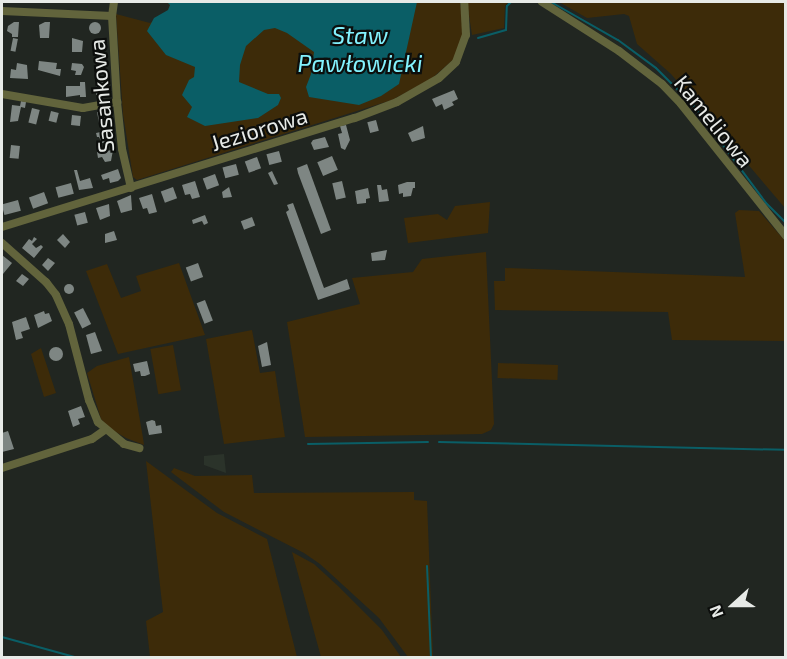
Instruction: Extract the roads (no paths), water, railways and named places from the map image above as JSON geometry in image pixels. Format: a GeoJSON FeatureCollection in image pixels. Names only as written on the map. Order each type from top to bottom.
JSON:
{"type":"FeatureCollection","features":[{"type":"Feature","properties":{"kind":"street","name":"Sasankowa"},"geometry":{"type":"LineString","coordinates":[[114,2],[112,16],[117,102],[122,149],[131,188]]}},
{"type":"Feature","properties":{"kind":"street","name":"Jeziorowa"},"geometry":{"type":"LineString","coordinates":[[2,227],[355,118],[392,104],[424,88],[449,71],[461,52],[467,22],[464,2]]}},
{"type":"Feature","properties":{"kind":"street","name":"Kameliowa"},"geometry":{"type":"LineString","coordinates":[[542,2],[619,51],[662,84],[681,104],[786,236]]}},
{"type":"Feature","properties":{"kind":"street"},"geometry":{"type":"LineString","coordinates":[[2,11],[112,16]]}},
{"type":"Feature","properties":{"kind":"street"},"geometry":{"type":"LineString","coordinates":[[2,94],[82,108],[117,102]]}},
{"type":"Feature","properties":{"kind":"street"},"geometry":{"type":"LineString","coordinates":[[2,243],[46,282],[56,295],[72,334],[95,417],[105,430],[124,444],[139,448]]}},
{"type":"Feature","properties":{"kind":"street"},"geometry":{"type":"LineString","coordinates":[[2,468],[92,439],[105,430]]}},
{"type":"Feature","properties":{"kind":"water","name":"Staw Pawłowicki"},"geometry":{"type":"Polygon","coordinates":[[[167,2],[417,2],[399,84],[381,96],[359,105],[309,97],[306,87],[311,74],[314,52],[287,33],[275,28],[264,30],[246,46],[240,65],[239,82],[268,94],[279,94],[281,98],[278,105],[258,118],[205,126],[187,117],[192,107],[182,95],[189,80],[194,77],[195,67],[166,55],[147,31],[154,18],[168,10],[170,5],[167,2]]]}},
{"type":"Feature","properties":{"kind":"waterway"},"geometry":{"type":"LineString","coordinates":[[478,38],[506,30],[507,6],[511,2]]}},
{"type":"Feature","properties":{"kind":"waterway"},"geometry":{"type":"LineString","coordinates":[[551,2],[618,40],[656,68],[694,106],[766,203],[786,223]]}},
{"type":"Feature","properties":{"kind":"waterway"},"geometry":{"type":"LineString","coordinates":[[308,444],[428,442]]}},
{"type":"Feature","properties":{"kind":"waterway"},"geometry":{"type":"LineString","coordinates":[[439,442],[786,450]]}},
{"type":"Feature","properties":{"kind":"waterway"},"geometry":{"type":"LineString","coordinates":[[427,566],[431,658]]}},
{"type":"Feature","properties":{"kind":"waterway"},"geometry":{"type":"LineString","coordinates":[[2,637],[78,658]]}}]}
